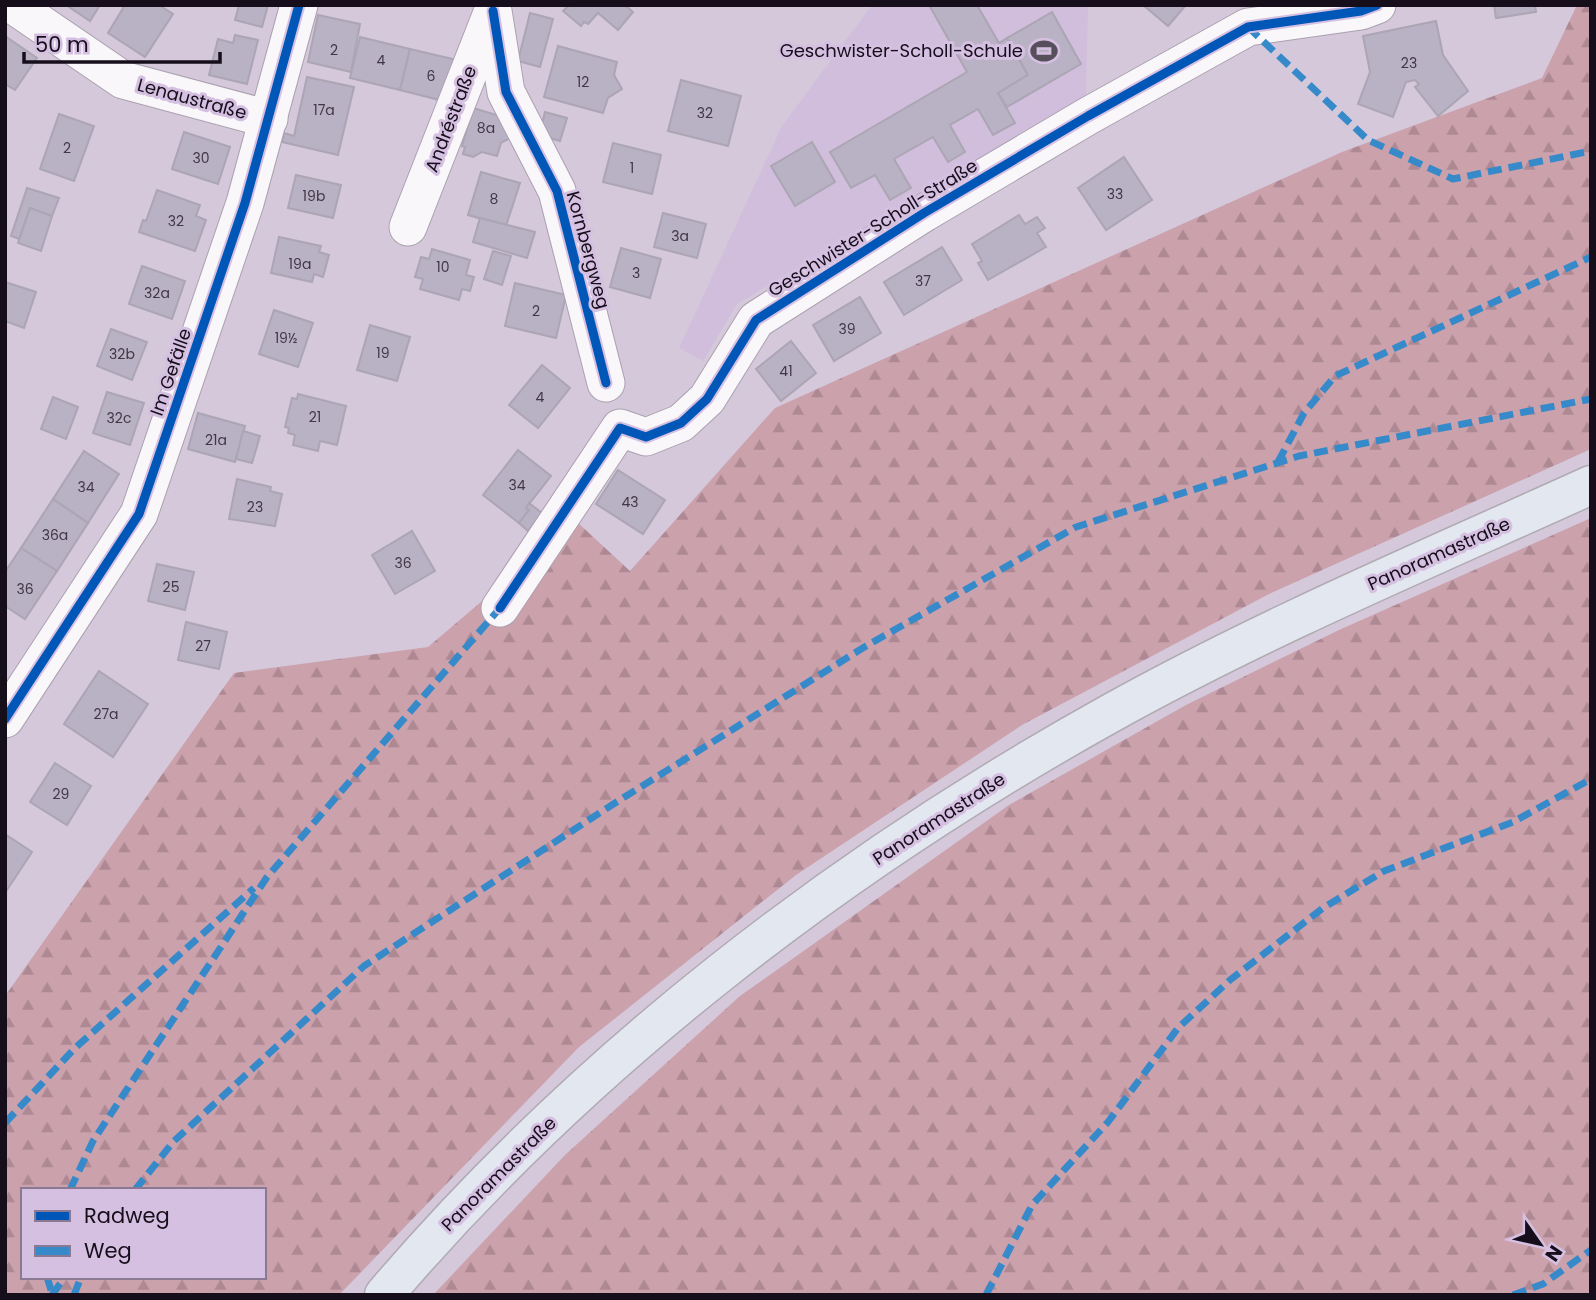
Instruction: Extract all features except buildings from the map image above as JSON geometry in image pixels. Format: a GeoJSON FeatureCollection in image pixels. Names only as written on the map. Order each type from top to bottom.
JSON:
{"type":"FeatureCollection","features":[{"type":"Feature","properties":{"kind":"main road","name":"Panoramastraße"},"geometry":{"type":"LineString","coordinates":[[384,1295],[475,1196],[604,1071],[707,985],[839,886],[987,787],[1111,713],[1240,645],[1591,485]]}},
{"type":"Feature","properties":{"kind":"street","name":"Lenaustraße"},"geometry":{"type":"LineString","coordinates":[[13,5],[123,80],[269,119]]}},
{"type":"Feature","properties":{"kind":"street","name":"Im Gefälle"},"geometry":{"type":"LineString","coordinates":[[5,719],[139,514],[245,203],[299,5]]}},
{"type":"Feature","properties":{"kind":"street","name":"Geschwister-Scholl-Straße"},"geometry":{"type":"LineString","coordinates":[[500,608],[620,428],[646,437],[681,423],[707,399],[756,320],[936,206],[1248,27],[1361,11],[1377,5]]}},
{"type":"Feature","properties":{"kind":"street","name":"Andréstraße"},"geometry":{"type":"LineString","coordinates":[[408,227],[488,7]]}},
{"type":"Feature","properties":{"kind":"street","name":"Kornbergweg"},"geometry":{"type":"LineString","coordinates":[[488,7],[506,92],[557,191],[606,383]]}},
{"type":"Feature","properties":{"kind":"shaded area","name":"Geschwister-Scholl-Schule"},"geometry":{"type":"Polygon","coordinates":[[[872,5],[1088,5],[1086,95],[737,304],[703,361],[679,348],[782,126],[872,5]]]}},
{"type":"Feature","properties":{"kind":"green space"},"geometry":{"type":"Polygon","coordinates":[[[1577,5],[1591,5],[1591,449],[1269,594],[1022,725],[796,875],[579,1047],[339,1295],[5,1295],[5,996],[234,673],[428,647],[576,521],[630,571],[775,408],[1342,152],[1542,78],[1577,5]]]}},
{"type":"Feature","properties":{"kind":"green space"},"geometry":{"type":"Polygon","coordinates":[[[1591,518],[1591,1295],[433,1295],[565,1155],[740,996],[1009,805],[1186,705],[1339,630],[1591,518]]]}},
{"type":"Feature","properties":{"kind":"marked path"},"geometry":{"type":"LineString","coordinates":[[1248,27],[1368,140],[1453,179],[1591,151]]}},
{"type":"Feature","properties":{"kind":"marked path"},"geometry":{"type":"LineString","coordinates":[[1278,462],[1304,413],[1335,376],[1591,257]]}},
{"type":"Feature","properties":{"kind":"marked path"},"geometry":{"type":"LineString","coordinates":[[137,1188],[173,1142],[364,966],[615,803],[866,646],[1076,527],[1299,456],[1591,399]]}},
{"type":"Feature","properties":{"kind":"marked path"},"geometry":{"type":"LineString","coordinates":[[71,1188],[93,1141],[267,877],[500,608]]}},
{"type":"Feature","properties":{"kind":"marked path"},"geometry":{"type":"LineString","coordinates":[[986,1295],[1032,1205],[1108,1122],[1178,1028],[1230,980],[1323,908],[1384,871],[1513,822],[1591,779]]}},
{"type":"Feature","properties":{"kind":"marked path"},"geometry":{"type":"LineString","coordinates":[[5,1123],[74,1049],[254,888]]}},
{"type":"Feature","properties":{"kind":"marked path"},"geometry":{"type":"LineString","coordinates":[[1513,1295],[1543,1284],[1591,1250]]}},
{"type":"Feature","properties":{"kind":"marked path"},"geometry":{"type":"LineString","coordinates":[[48,1279],[52,1293]]}},
{"type":"Feature","properties":{"kind":"marked path"},"geometry":{"type":"LineString","coordinates":[[52,1295],[64,1279]]}},
{"type":"Feature","properties":{"kind":"marked path"},"geometry":{"type":"LineString","coordinates":[[74,1295],[80,1279]]}},
{"type":"Feature","properties":{"kind":"cycle path"},"geometry":{"type":"LineString","coordinates":[[5,719],[139,514],[245,203],[299,5]]}},
{"type":"Feature","properties":{"kind":"cycle path"},"geometry":{"type":"LineString","coordinates":[[500,608],[620,428],[646,437],[681,423],[707,399],[756,320],[924,213],[1088,116],[1248,27],[1361,11],[1377,5]]}},
{"type":"Feature","properties":{"kind":"cycle path"},"geometry":{"type":"LineString","coordinates":[[493,11],[506,92],[557,191],[606,383]]}},
{"type":"Feature","properties":{"kind":"place","name":"Geschwister-Scholl-Schule"},"geometry":{"type":"Point","coordinates":[1044,51]}}]}
